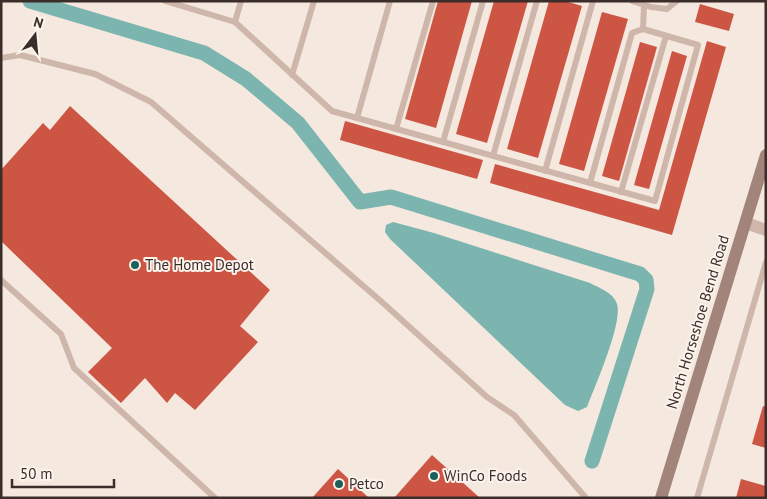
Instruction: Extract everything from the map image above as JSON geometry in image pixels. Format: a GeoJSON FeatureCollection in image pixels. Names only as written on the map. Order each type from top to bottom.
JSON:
{"type":"FeatureCollection","features":[{"type":"Feature","properties":{"kind":"street","name":"North Horseshoe Bend Road"},"geometry":{"type":"LineString","coordinates":[[661,498],[766,155]]}},
{"type":"Feature","properties":{"kind":"street"},"geometry":{"type":"LineString","coordinates":[[746,223],[766,230]]}},
{"type":"Feature","properties":{"kind":"lane"},"geometry":{"type":"LineString","coordinates":[[166,1],[235,22],[332,111],[656,202],[698,45],[643,29],[632,33],[590,183]]}},
{"type":"Feature","properties":{"kind":"lane"},"geometry":{"type":"LineString","coordinates":[[235,22],[241,1]]}},
{"type":"Feature","properties":{"kind":"lane"},"geometry":{"type":"LineString","coordinates":[[292,75],[314,1]]}},
{"type":"Feature","properties":{"kind":"lane"},"geometry":{"type":"LineString","coordinates":[[357,118],[390,1]]}},
{"type":"Feature","properties":{"kind":"lane"},"geometry":{"type":"LineString","coordinates":[[396,129],[433,1]]}},
{"type":"Feature","properties":{"kind":"lane"},"geometry":{"type":"LineString","coordinates":[[443,142],[483,1]]}},
{"type":"Feature","properties":{"kind":"lane"},"geometry":{"type":"LineString","coordinates":[[493,156],[537,1]]}},
{"type":"Feature","properties":{"kind":"lane"},"geometry":{"type":"LineString","coordinates":[[545,171],[593,1]]}},
{"type":"Feature","properties":{"kind":"lane"},"geometry":{"type":"LineString","coordinates":[[643,29],[638,3],[667,9],[677,1]]}},
{"type":"Feature","properties":{"kind":"lane"},"geometry":{"type":"LineString","coordinates":[[621,192],[666,36]]}},
{"type":"Feature","properties":{"kind":"lane"},"geometry":{"type":"LineString","coordinates":[[1,58],[20,55],[95,74],[151,102],[383,302],[487,397],[514,415],[586,498]]}},
{"type":"Feature","properties":{"kind":"lane"},"geometry":{"type":"LineString","coordinates":[[697,498],[766,262]]}},
{"type":"Feature","properties":{"kind":"lane"},"geometry":{"type":"LineString","coordinates":[[1,280],[61,334],[74,368],[215,498]]}},
{"type":"Feature","properties":{"kind":"water"},"geometry":{"type":"Polygon","coordinates":[[[393,222],[434,233],[590,283],[613,297],[617,304],[618,313],[616,325],[607,355],[587,407],[578,411],[565,405],[390,239],[385,232],[386,225],[393,222]]]}},
{"type":"Feature","properties":{"kind":"building"},"geometry":{"type":"Polygon","coordinates":[[[438,1],[472,1],[436,128],[405,119],[438,1]]]}},
{"type":"Feature","properties":{"kind":"building"},"geometry":{"type":"Polygon","coordinates":[[[494,1],[528,1],[487,143],[456,134],[494,1]]]}},
{"type":"Feature","properties":{"kind":"building"},"geometry":{"type":"Polygon","coordinates":[[[549,1],[565,1],[582,6],[538,158],[507,149],[549,1]]]}},
{"type":"Feature","properties":{"kind":"building"},"geometry":{"type":"Polygon","coordinates":[[[700,4],[734,14],[729,31],[695,22],[700,4]]]}},
{"type":"Feature","properties":{"kind":"building"},"geometry":{"type":"Polygon","coordinates":[[[602,12],[628,19],[584,171],[559,164],[602,12]]]}},
{"type":"Feature","properties":{"kind":"building"},"geometry":{"type":"Polygon","coordinates":[[[707,41],[726,47],[672,235],[490,183],[495,164],[659,210],[707,41]]]}},
{"type":"Feature","properties":{"kind":"building"},"geometry":{"type":"Polygon","coordinates":[[[640,42],[657,47],[619,181],[602,176],[640,42]]]}},
{"type":"Feature","properties":{"kind":"building"},"geometry":{"type":"Polygon","coordinates":[[[672,51],[687,56],[649,189],[634,185],[672,51]]]}},
{"type":"Feature","properties":{"kind":"building","name":"The Home Depot"},"geometry":{"type":"Polygon","coordinates":[[[70,106],[270,290],[240,326],[258,342],[195,410],[175,393],[167,403],[145,378],[121,403],[88,372],[112,348],[1,241],[1,170],[43,123],[50,130],[70,106]]]}},
{"type":"Feature","properties":{"kind":"building"},"geometry":{"type":"Polygon","coordinates":[[[345,121],[483,160],[477,179],[340,140],[345,121]]]}},
{"type":"Feature","properties":{"kind":"building"},"geometry":{"type":"Polygon","coordinates":[[[763,406],[766,407],[766,448],[752,444],[763,406]]]}},
{"type":"Feature","properties":{"kind":"building","name":"WinCo Foods"},"geometry":{"type":"Polygon","coordinates":[[[432,455],[480,498],[394,498],[432,455]]]}},
{"type":"Feature","properties":{"kind":"building","name":"Petco"},"geometry":{"type":"Polygon","coordinates":[[[338,469],[369,498],[312,498],[338,469]]]}},
{"type":"Feature","properties":{"kind":"building"},"geometry":{"type":"Polygon","coordinates":[[[741,479],[766,486],[766,498],[736,498],[741,479]]]}},
{"type":"Feature","properties":{"kind":"waterway"},"geometry":{"type":"LineString","coordinates":[[30,1],[204,53],[246,79],[298,123],[360,202],[391,197],[640,274],[646,280],[647,289],[592,461]]}},
{"type":"Feature","properties":{"kind":"place","name":"The Home Depot"},"geometry":{"type":"Point","coordinates":[135,265]}},
{"type":"Feature","properties":{"kind":"place","name":"WinCo Foods"},"geometry":{"type":"Point","coordinates":[434,476]}},
{"type":"Feature","properties":{"kind":"place","name":"Petco"},"geometry":{"type":"Point","coordinates":[339,484]}}]}
